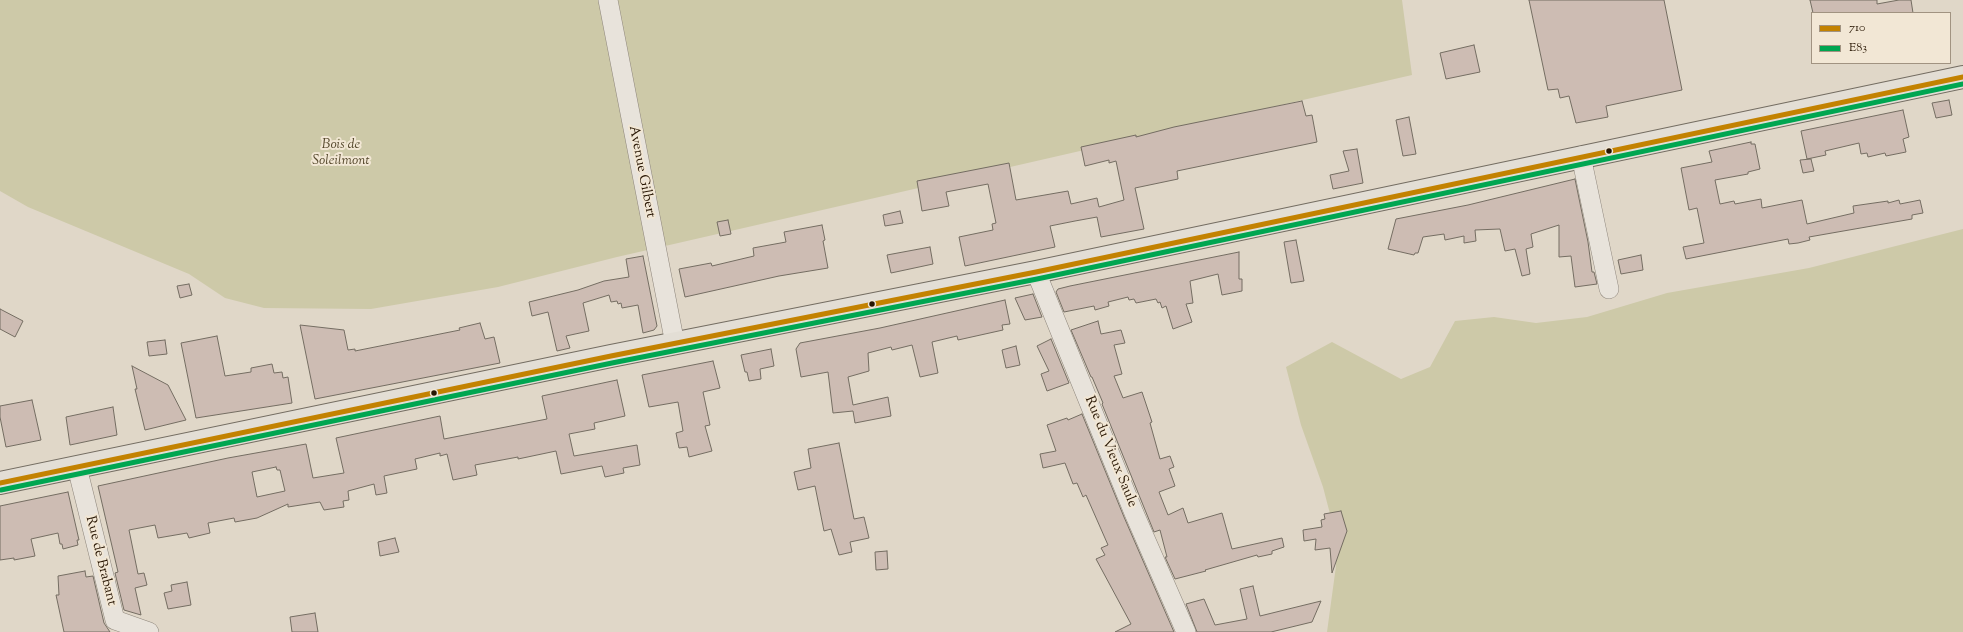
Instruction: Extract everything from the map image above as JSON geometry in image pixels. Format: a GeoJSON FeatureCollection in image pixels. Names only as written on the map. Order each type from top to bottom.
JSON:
{"type":"FeatureCollection","features":[{"type":"Feature","properties":{"kind":"main road"},"geometry":{"type":"LineString","coordinates":[[0,483],[610,356],[1036,272],[1581,156],[1963,77]]}},
{"type":"Feature","properties":{"kind":"street","name":"Avenue Gilbert"},"geometry":{"type":"LineString","coordinates":[[608,0],[675,344]]}},
{"type":"Feature","properties":{"kind":"street"},"geometry":{"type":"LineString","coordinates":[[1581,156],[1609,289]]}},
{"type":"Feature","properties":{"kind":"street","name":"Rue du Vieux Saule"},"geometry":{"type":"LineString","coordinates":[[1036,272],[1134,513],[1186,632]]}},
{"type":"Feature","properties":{"kind":"street","name":"Rue de Brabant"},"geometry":{"type":"LineString","coordinates":[[77,467],[115,620],[149,632]]}},
{"type":"Feature","properties":{"kind":"green space","name":"Bois de Soleilmont"},"geometry":{"type":"Polygon","coordinates":[[[0,0],[1402,0],[1412,75],[617,257],[498,287],[371,309],[264,308],[225,298],[189,274],[28,207],[0,191],[0,0]]]}},
{"type":"Feature","properties":{"kind":"green space"},"geometry":{"type":"Polygon","coordinates":[[[1963,229],[1963,632],[1327,632],[1336,566],[1335,533],[1323,487],[1301,425],[1286,367],[1332,342],[1401,379],[1430,367],[1455,321],[1494,317],[1536,323],[1587,317],[1667,293],[1809,268],[1963,229]]]}},
{"type":"Feature","properties":{"kind":"building"},"geometry":{"type":"Polygon","coordinates":[[[1529,0],[1664,0],[1682,90],[1606,106],[1608,117],[1576,123],[1569,96],[1560,98],[1558,89],[1548,90],[1529,0]]]}},
{"type":"Feature","properties":{"kind":"building"},"geometry":{"type":"Polygon","coordinates":[[[1810,0],[1877,0],[1877,4],[1899,0],[1911,0],[1913,12],[1813,12],[1810,0]]]}},
{"type":"Feature","properties":{"kind":"building"},"geometry":{"type":"Polygon","coordinates":[[[1474,45],[1480,72],[1446,79],[1440,53],[1474,45]]]}},
{"type":"Feature","properties":{"kind":"building"},"geometry":{"type":"Polygon","coordinates":[[[1949,100],[1952,115],[1936,118],[1932,103],[1949,100]]]}},
{"type":"Feature","properties":{"kind":"building"},"geometry":{"type":"Polygon","coordinates":[[[1302,101],[1306,116],[1312,115],[1317,142],[1177,171],[1178,179],[1135,188],[1144,229],[1101,237],[1097,217],[1050,226],[1055,247],[965,266],[959,237],[993,230],[992,224],[996,223],[988,184],[946,192],[949,206],[922,211],[917,181],[1009,163],[1016,200],[1068,191],[1071,204],[1097,198],[1099,207],[1124,200],[1116,161],[1109,163],[1109,160],[1085,166],[1081,147],[1136,135],[1136,137],[1174,127],[1302,101]]]}},
{"type":"Feature","properties":{"kind":"building"},"geometry":{"type":"Polygon","coordinates":[[[1903,110],[1909,137],[1903,139],[1906,152],[1886,156],[1885,153],[1868,157],[1867,153],[1861,154],[1859,143],[1825,151],[1826,155],[1807,159],[1801,131],[1903,110]]]}},
{"type":"Feature","properties":{"kind":"building"},"geometry":{"type":"Polygon","coordinates":[[[1409,117],[1416,154],[1403,156],[1396,120],[1409,117]]]}},
{"type":"Feature","properties":{"kind":"building"},"geometry":{"type":"Polygon","coordinates":[[[1751,142],[1751,144],[1755,144],[1760,169],[1748,172],[1748,174],[1715,180],[1720,204],[1734,201],[1735,204],[1761,199],[1762,208],[1802,200],[1807,224],[1854,213],[1853,206],[1888,201],[1888,203],[1899,200],[1900,204],[1920,200],[1923,213],[1912,215],[1912,219],[1809,237],[1810,240],[1798,243],[1789,244],[1788,239],[1686,259],[1683,247],[1704,243],[1697,208],[1689,210],[1681,168],[1712,162],[1709,151],[1751,142]]]}},
{"type":"Feature","properties":{"kind":"building"},"geometry":{"type":"Polygon","coordinates":[[[1357,149],[1363,183],[1333,189],[1330,175],[1349,171],[1343,151],[1357,149]]]}},
{"type":"Feature","properties":{"kind":"building"},"geometry":{"type":"Polygon","coordinates":[[[1811,159],[1814,171],[1803,173],[1800,160],[1811,159]]]}},
{"type":"Feature","properties":{"kind":"building"},"geometry":{"type":"Polygon","coordinates":[[[1575,179],[1588,242],[1592,272],[1594,272],[1597,284],[1575,287],[1571,256],[1559,257],[1559,225],[1531,234],[1533,247],[1526,249],[1530,274],[1522,276],[1515,249],[1505,251],[1500,229],[1475,230],[1476,241],[1464,243],[1464,236],[1445,240],[1444,234],[1423,237],[1418,253],[1415,253],[1414,255],[1388,249],[1396,219],[1468,205],[1575,179]]]}},
{"type":"Feature","properties":{"kind":"building"},"geometry":{"type":"Polygon","coordinates":[[[900,211],[903,223],[885,226],[883,215],[900,211]]]}},
{"type":"Feature","properties":{"kind":"building"},"geometry":{"type":"Polygon","coordinates":[[[728,220],[731,234],[720,236],[717,222],[728,220]]]}},
{"type":"Feature","properties":{"kind":"building"},"geometry":{"type":"Polygon","coordinates":[[[822,225],[825,240],[823,241],[828,268],[779,276],[685,297],[679,269],[711,263],[712,266],[754,256],[753,248],[786,242],[784,232],[822,225]]]}},
{"type":"Feature","properties":{"kind":"building"},"geometry":{"type":"Polygon","coordinates":[[[1296,240],[1304,281],[1291,283],[1284,242],[1296,240]]]}},
{"type":"Feature","properties":{"kind":"building"},"geometry":{"type":"Polygon","coordinates":[[[930,247],[933,264],[891,273],[887,255],[930,247]]]}},
{"type":"Feature","properties":{"kind":"building"},"geometry":{"type":"Polygon","coordinates":[[[1239,252],[1239,279],[1242,279],[1242,291],[1222,295],[1218,274],[1190,281],[1193,303],[1186,304],[1192,322],[1173,329],[1166,306],[1162,308],[1160,302],[1158,303],[1156,299],[1136,303],[1134,299],[1129,300],[1128,297],[1108,302],[1109,306],[1095,310],[1094,306],[1064,312],[1056,292],[1058,289],[1070,286],[1239,252]]]}},
{"type":"Feature","properties":{"kind":"building"},"geometry":{"type":"Polygon","coordinates":[[[1641,255],[1643,270],[1621,274],[1618,260],[1641,255]]]}},
{"type":"Feature","properties":{"kind":"building"},"geometry":{"type":"Polygon","coordinates":[[[643,256],[657,326],[654,330],[643,333],[638,305],[622,308],[621,303],[618,304],[617,301],[611,302],[609,295],[583,303],[589,331],[566,336],[570,348],[557,351],[548,312],[532,316],[529,302],[578,290],[604,281],[629,277],[626,259],[643,256]]]}},
{"type":"Feature","properties":{"kind":"building"},"geometry":{"type":"Polygon","coordinates":[[[189,284],[192,295],[180,298],[177,286],[189,284]]]}},
{"type":"Feature","properties":{"kind":"building"},"geometry":{"type":"Polygon","coordinates":[[[1033,294],[1042,317],[1025,320],[1015,298],[1033,294]]]}},
{"type":"Feature","properties":{"kind":"building"},"geometry":{"type":"Polygon","coordinates":[[[1005,300],[1010,324],[1002,325],[1003,330],[958,340],[957,336],[932,342],[938,373],[920,377],[912,345],[892,350],[891,347],[868,353],[869,371],[848,377],[853,405],[888,397],[891,416],[855,423],[853,411],[833,413],[828,372],[801,377],[796,349],[800,343],[880,328],[1005,300]]]}},
{"type":"Feature","properties":{"kind":"building"},"geometry":{"type":"Polygon","coordinates":[[[0,309],[23,321],[15,337],[0,329],[0,309]]]}},
{"type":"Feature","properties":{"kind":"building"},"geometry":{"type":"Polygon","coordinates":[[[1098,321],[1101,334],[1121,330],[1125,343],[1114,345],[1122,374],[1114,376],[1123,398],[1142,392],[1152,422],[1150,423],[1160,459],[1170,456],[1174,467],[1169,469],[1175,486],[1159,492],[1168,515],[1183,508],[1188,523],[1222,513],[1232,549],[1282,538],[1284,547],[1272,551],[1272,554],[1258,557],[1257,555],[1175,579],[1165,557],[1167,557],[1160,530],[1154,532],[1102,404],[1103,403],[1071,330],[1098,321]]]}},
{"type":"Feature","properties":{"kind":"building"},"geometry":{"type":"Polygon","coordinates":[[[480,323],[485,339],[494,337],[500,363],[315,399],[300,325],[344,330],[348,350],[355,349],[355,351],[460,330],[459,328],[480,323]]]}},
{"type":"Feature","properties":{"kind":"building"},"geometry":{"type":"Polygon","coordinates":[[[217,336],[225,376],[251,372],[251,368],[272,364],[274,373],[282,372],[283,378],[288,377],[292,403],[196,418],[181,343],[217,336]]]}},
{"type":"Feature","properties":{"kind":"building"},"geometry":{"type":"Polygon","coordinates":[[[1051,339],[1069,383],[1047,391],[1041,374],[1049,371],[1037,346],[1051,339]]]}},
{"type":"Feature","properties":{"kind":"building"},"geometry":{"type":"Polygon","coordinates":[[[165,340],[167,354],[149,356],[147,342],[165,340]]]}},
{"type":"Feature","properties":{"kind":"building"},"geometry":{"type":"Polygon","coordinates":[[[1016,346],[1020,365],[1006,368],[1002,350],[1016,346]]]}},
{"type":"Feature","properties":{"kind":"building"},"geometry":{"type":"Polygon","coordinates":[[[771,349],[774,366],[760,369],[761,379],[749,381],[741,355],[771,349]]]}},
{"type":"Feature","properties":{"kind":"building"},"geometry":{"type":"Polygon","coordinates":[[[713,361],[720,388],[703,392],[710,425],[705,426],[712,451],[689,457],[687,447],[679,448],[676,433],[683,431],[678,402],[649,407],[642,375],[713,361]]]}},
{"type":"Feature","properties":{"kind":"building"},"geometry":{"type":"Polygon","coordinates":[[[132,366],[168,385],[186,420],[145,430],[135,389],[137,389],[132,366]]]}},
{"type":"Feature","properties":{"kind":"building"},"geometry":{"type":"Polygon","coordinates":[[[617,380],[625,416],[594,423],[595,429],[569,434],[574,456],[637,445],[640,465],[623,468],[624,473],[605,477],[602,466],[561,474],[556,451],[518,459],[518,457],[475,465],[477,475],[453,480],[447,454],[440,456],[440,453],[415,459],[417,469],[384,476],[387,493],[376,495],[374,484],[348,491],[349,500],[343,501],[344,507],[324,510],[320,502],[288,507],[288,504],[257,518],[235,522],[234,518],[208,523],[210,533],[189,538],[187,533],[158,538],[155,525],[129,530],[138,574],[144,573],[147,585],[135,588],[141,615],[124,610],[115,573],[118,572],[98,486],[228,458],[306,444],[313,478],[344,473],[336,438],[440,416],[444,439],[547,419],[542,396],[617,380]],[[276,467],[252,472],[257,497],[285,491],[280,470],[277,470],[276,467]]]}},
{"type":"Feature","properties":{"kind":"building"},"geometry":{"type":"Polygon","coordinates":[[[32,400],[41,440],[6,447],[0,417],[0,406],[32,400]]]}},
{"type":"Feature","properties":{"kind":"building"},"geometry":{"type":"Polygon","coordinates":[[[113,407],[117,435],[70,445],[66,417],[113,407]]]}},
{"type":"Feature","properties":{"kind":"building"},"geometry":{"type":"Polygon","coordinates":[[[1082,414],[1124,517],[1174,632],[1115,632],[1131,624],[1096,559],[1105,555],[1101,548],[1108,545],[1086,495],[1083,497],[1077,483],[1073,484],[1065,463],[1043,468],[1040,454],[1056,451],[1047,425],[1067,418],[1068,420],[1082,414]]]}},
{"type":"Feature","properties":{"kind":"building"},"geometry":{"type":"Polygon","coordinates":[[[839,443],[854,519],[864,517],[869,538],[850,542],[852,552],[839,555],[831,529],[824,531],[815,486],[798,490],[794,472],[811,468],[808,449],[839,443]]]}},
{"type":"Feature","properties":{"kind":"building"},"geometry":{"type":"Polygon","coordinates":[[[68,492],[79,540],[77,540],[78,545],[63,549],[62,544],[60,544],[58,533],[31,539],[35,556],[14,560],[14,558],[0,560],[0,506],[68,492]]]}},
{"type":"Feature","properties":{"kind":"building"},"geometry":{"type":"Polygon","coordinates":[[[1341,511],[1347,531],[1332,573],[1330,548],[1315,550],[1316,539],[1304,541],[1303,530],[1322,527],[1321,520],[1325,519],[1324,514],[1341,511]]]}},
{"type":"Feature","properties":{"kind":"building"},"geometry":{"type":"Polygon","coordinates":[[[395,538],[399,552],[380,556],[378,542],[395,538]]]}},
{"type":"Feature","properties":{"kind":"building"},"geometry":{"type":"Polygon","coordinates":[[[887,551],[888,569],[876,570],[875,552],[887,551]]]}},
{"type":"Feature","properties":{"kind":"building"},"geometry":{"type":"Polygon","coordinates":[[[85,571],[86,577],[93,576],[104,623],[110,632],[64,632],[56,595],[59,595],[58,576],[85,571]]]}},
{"type":"Feature","properties":{"kind":"building"},"geometry":{"type":"Polygon","coordinates":[[[187,582],[191,605],[168,609],[164,593],[172,591],[171,585],[187,582]]]}},
{"type":"Feature","properties":{"kind":"building"},"geometry":{"type":"Polygon","coordinates":[[[1253,586],[1260,616],[1321,601],[1312,622],[1271,632],[1197,632],[1186,604],[1204,599],[1215,625],[1247,619],[1240,589],[1253,586]]]}},
{"type":"Feature","properties":{"kind":"building"},"geometry":{"type":"Polygon","coordinates":[[[315,613],[318,632],[292,632],[290,617],[315,613]]]}},
{"type":"Feature","properties":{"kind":"transit line","name":"710"},"geometry":{"type":"LineString","coordinates":[[0,483],[611,356],[1036,272],[1963,77]]}},
{"type":"Feature","properties":{"kind":"transit line","name":"E83"},"geometry":{"type":"LineString","coordinates":[[1,490],[612,363],[1037,279],[1963,84]]}}]}
